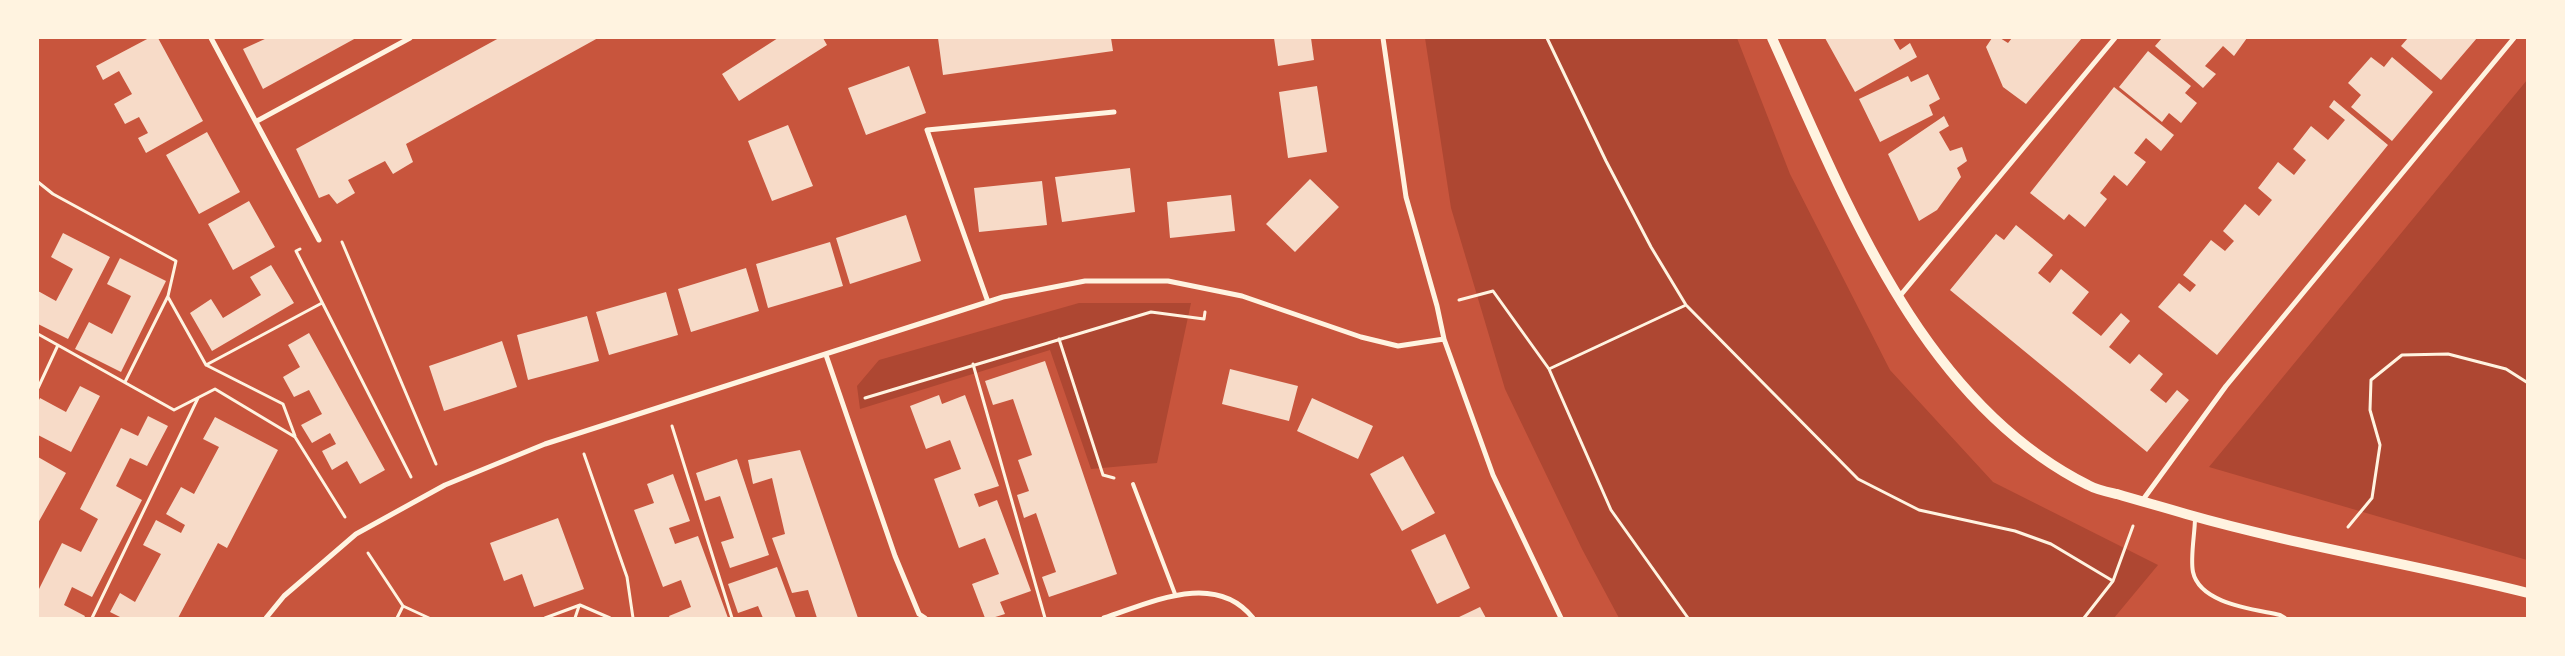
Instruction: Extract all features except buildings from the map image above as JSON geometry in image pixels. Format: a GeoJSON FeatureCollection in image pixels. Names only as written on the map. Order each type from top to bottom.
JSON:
{"type":"FeatureCollection","features":[{"type":"Feature","properties":{"kind":"main road"},"geometry":{"type":"LineString","coordinates":[[1772,38],[1846,203],[1898,298],[1949,370],[2016,440],[2089,486],[2142,502],[2236,528],[2462,576],[2528,593]]}},
{"type":"Feature","properties":{"kind":"street"},"geometry":{"type":"LineString","coordinates":[[211,38],[319,240]]}},
{"type":"Feature","properties":{"kind":"street"},"geometry":{"type":"LineString","coordinates":[[257,121],[410,38]]}},
{"type":"Feature","properties":{"kind":"street"},"geometry":{"type":"LineString","coordinates":[[1382,38],[1406,197],[1437,306],[1444,339],[1493,475],[1561,618]]}},
{"type":"Feature","properties":{"kind":"street"},"geometry":{"type":"LineString","coordinates":[[1898,298],[2115,38]]}},
{"type":"Feature","properties":{"kind":"street"},"geometry":{"type":"LineString","coordinates":[[2142,502],[2226,386],[2514,38]]}},
{"type":"Feature","properties":{"kind":"street"},"geometry":{"type":"LineString","coordinates":[[988,302],[928,130],[1114,112]]}},
{"type":"Feature","properties":{"kind":"street"},"geometry":{"type":"LineString","coordinates":[[266,618],[284,596],[356,534],[445,486],[545,444],[988,302],[1085,281],[1168,281],[1242,296],[1361,337],[1398,346],[1444,339]]}},
{"type":"Feature","properties":{"kind":"street"},"geometry":{"type":"LineString","coordinates":[[826,355],[895,556],[919,614],[925,618]]}},
{"type":"Feature","properties":{"kind":"street"},"geometry":{"type":"LineString","coordinates":[[1104,618],[1175,594],[1208,592],[1232,600],[1253,618]]}},
{"type":"Feature","properties":{"kind":"lane"},"geometry":{"type":"LineString","coordinates":[[1133,484],[1175,594]]}},
{"type":"Feature","properties":{"kind":"lane"},"geometry":{"type":"LineString","coordinates":[[2195,516],[2193,573],[2204,590],[2222,602],[2280,615],[2285,618]]}},
{"type":"Feature","properties":{"kind":"path"},"geometry":{"type":"LineString","coordinates":[[1547,38],[1606,161],[1651,248],[1686,305],[1858,479],[1919,510],[2015,531],[2050,544],[2113,581]]}},
{"type":"Feature","properties":{"kind":"path"},"geometry":{"type":"LineString","coordinates":[[38,182],[53,194],[176,261],[168,296],[124,382]]}},
{"type":"Feature","properties":{"kind":"path"},"geometry":{"type":"LineString","coordinates":[[422,498],[296,252],[319,240],[338,233],[445,486]]}},
{"type":"Feature","properties":{"kind":"path"},"geometry":{"type":"LineString","coordinates":[[843,405],[973,364],[1151,312],[1204,319],[1210,289]]}},
{"type":"Feature","properties":{"kind":"path"},"geometry":{"type":"LineString","coordinates":[[1437,306],[1493,291],[1550,368],[1611,510],[1688,618]]}},
{"type":"Feature","properties":{"kind":"path"},"geometry":{"type":"LineString","coordinates":[[168,296],[206,365],[283,404],[295,437],[403,606],[429,618]]}},
{"type":"Feature","properties":{"kind":"path"},"geometry":{"type":"LineString","coordinates":[[206,365],[322,303]]}},
{"type":"Feature","properties":{"kind":"path"},"geometry":{"type":"LineString","coordinates":[[1550,368],[1686,305]]}},
{"type":"Feature","properties":{"kind":"path"},"geometry":{"type":"LineString","coordinates":[[38,334],[174,410],[216,389],[295,437]]}},
{"type":"Feature","properties":{"kind":"path"},"geometry":{"type":"LineString","coordinates":[[1059,339],[1103,475],[1133,484]]}},
{"type":"Feature","properties":{"kind":"path"},"geometry":{"type":"LineString","coordinates":[[38,388],[58,345]]}},
{"type":"Feature","properties":{"kind":"path"},"geometry":{"type":"LineString","coordinates":[[2331,549],[2372,498],[2380,445],[2370,410],[2371,380],[2402,355],[2448,354],[2506,369],[2528,383]]}},
{"type":"Feature","properties":{"kind":"path"},"geometry":{"type":"LineString","coordinates":[[973,364],[1045,618]]}},
{"type":"Feature","properties":{"kind":"path"},"geometry":{"type":"LineString","coordinates":[[92,618],[198,398]]}},
{"type":"Feature","properties":{"kind":"path"},"geometry":{"type":"LineString","coordinates":[[666,406],[732,618]]}},
{"type":"Feature","properties":{"kind":"path"},"geometry":{"type":"LineString","coordinates":[[577,434],[627,577],[633,618]]}},
{"type":"Feature","properties":{"kind":"path"},"geometry":{"type":"LineString","coordinates":[[2084,618],[2113,581],[2142,502]]}},
{"type":"Feature","properties":{"kind":"path"},"geometry":{"type":"LineString","coordinates":[[545,618],[580,605],[610,618]]}},
{"type":"Feature","properties":{"kind":"path"},"geometry":{"type":"LineString","coordinates":[[575,618],[580,605]]}},
{"type":"Feature","properties":{"kind":"path"},"geometry":{"type":"LineString","coordinates":[[397,618],[403,606]]}},
{"type":"Feature","properties":{"kind":"shaded area"},"geometry":{"type":"Polygon","coordinates":[[[1425,38],[1737,38],[1790,174],[1890,370],[1993,482],[2158,565],[2114,618],[1619,618],[1582,549],[1505,389],[1451,208],[1425,38]]]}},
{"type":"Feature","properties":{"kind":"shaded area"},"geometry":{"type":"Polygon","coordinates":[[[2527,80],[2527,560],[2209,467],[2527,80]]]}},
{"type":"Feature","properties":{"kind":"shaded area"},"geometry":{"type":"Polygon","coordinates":[[[1079,303],[1191,303],[1157,463],[1091,469],[1050,350],[860,409],[857,386],[879,360],[1079,303]]]}}]}
